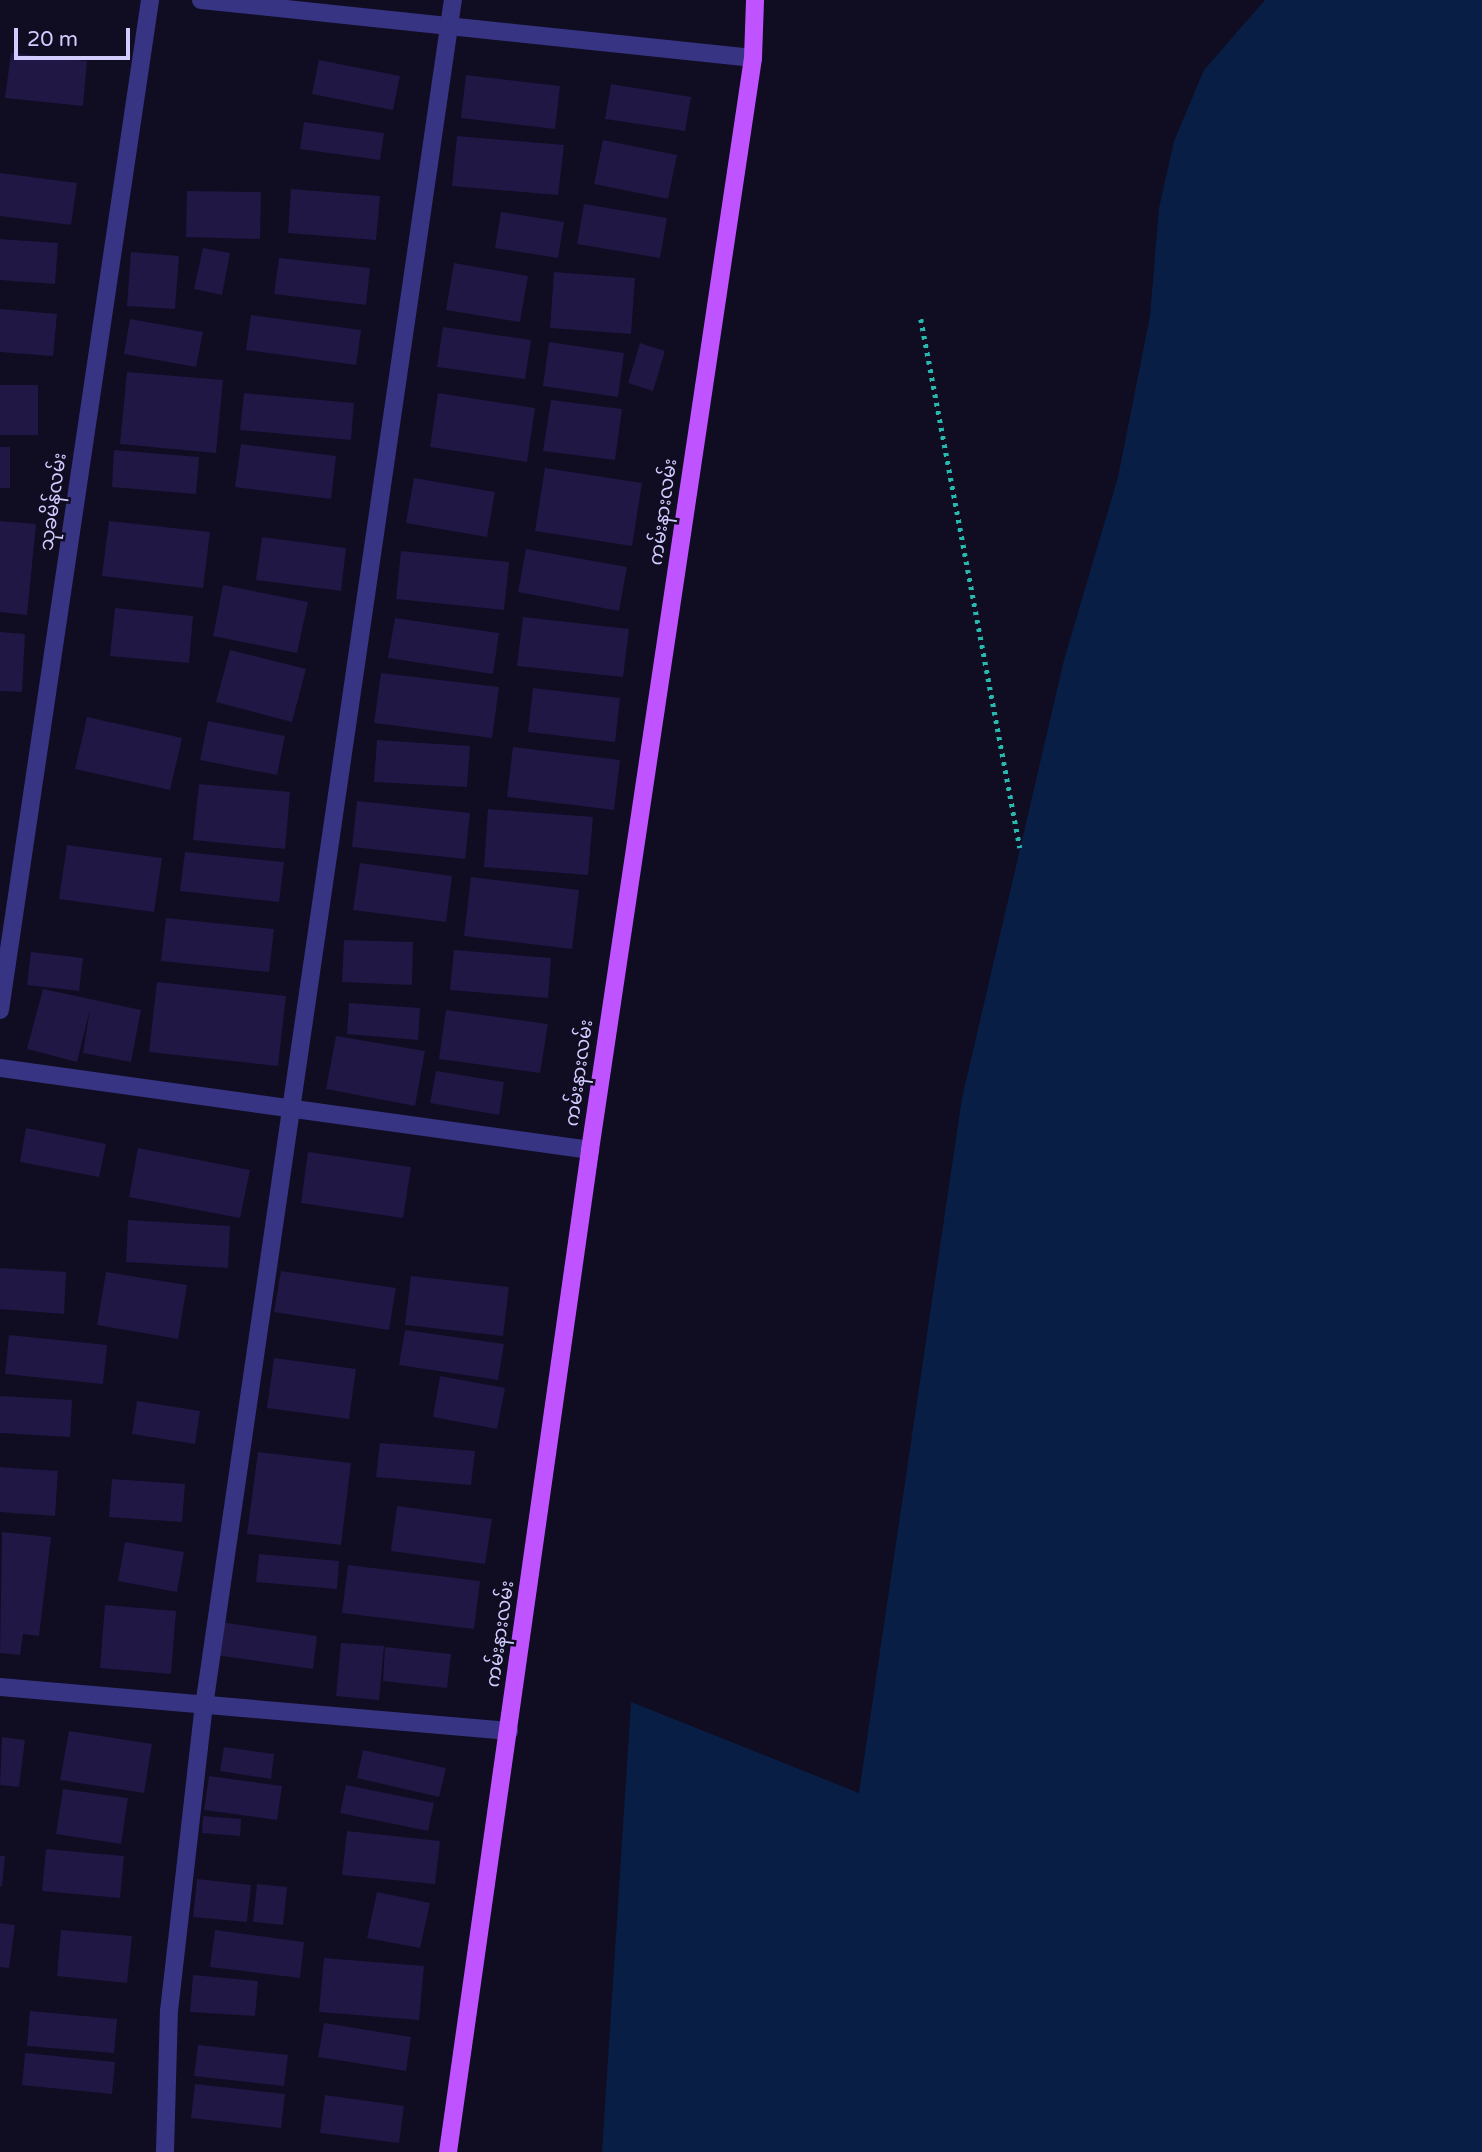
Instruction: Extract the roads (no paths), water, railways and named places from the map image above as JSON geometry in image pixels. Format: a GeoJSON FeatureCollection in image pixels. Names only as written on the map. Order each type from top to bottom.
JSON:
{"type":"FeatureCollection","features":[{"type":"Feature","properties":{"kind":"main road","name":"ကမ်းနားလမ်း"},"geometry":{"type":"LineString","coordinates":[[448,2152],[590,1150],[753,58],[755,0]]}},
{"type":"Feature","properties":{"kind":"street","name":"သုခမိန်လမ်း"},"geometry":{"type":"LineString","coordinates":[[0,1010],[150,0]]}},
{"type":"Feature","properties":{"kind":"street"},"geometry":{"type":"LineString","coordinates":[[201,0],[753,58]]}},
{"type":"Feature","properties":{"kind":"street"},"geometry":{"type":"LineString","coordinates":[[164,2152],[169,2011],[204,1706],[289,1108],[336,819],[453,0]]}},
{"type":"Feature","properties":{"kind":"street"},"geometry":{"type":"LineString","coordinates":[[0,1068],[590,1150]]}},
{"type":"Feature","properties":{"kind":"street"},"geometry":{"type":"LineString","coordinates":[[0,1687],[509,1731]]}},
{"type":"Feature","properties":{"kind":"water"},"geometry":{"type":"Polygon","coordinates":[[[1265,0],[1482,0],[1482,2152],[602,2152],[631,1702],[859,1793],[962,1098],[1064,660],[1118,477],[1150,316],[1159,208],[1174,141],[1204,70],[1265,0]]]}}]}
